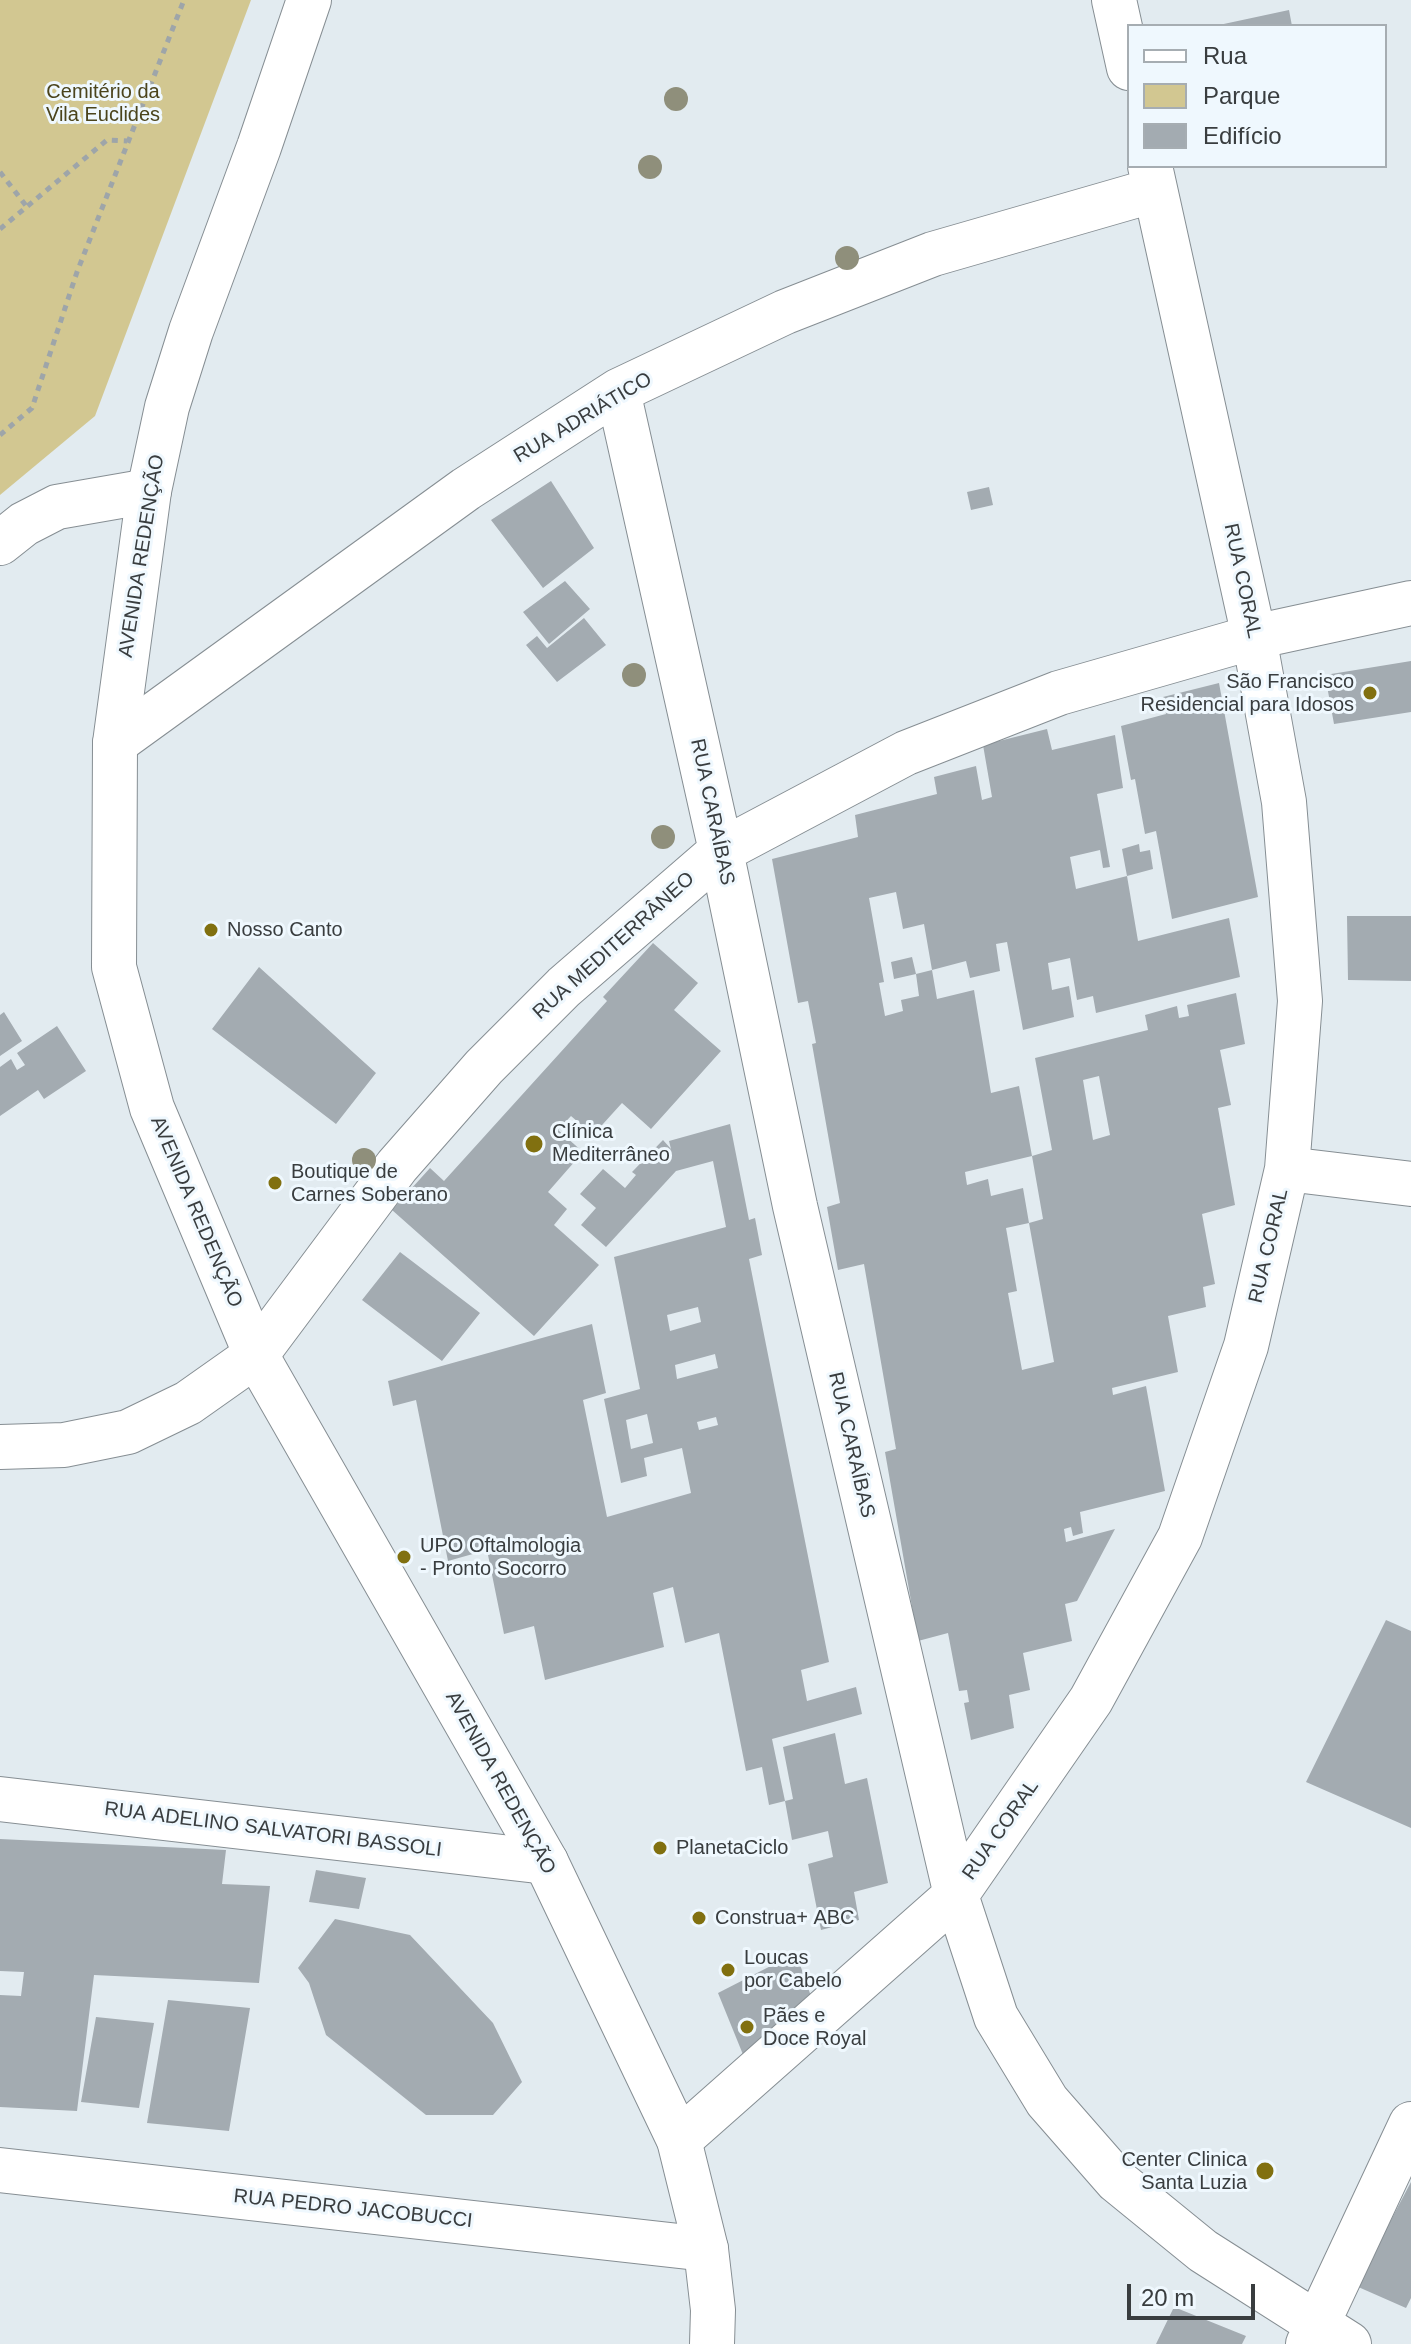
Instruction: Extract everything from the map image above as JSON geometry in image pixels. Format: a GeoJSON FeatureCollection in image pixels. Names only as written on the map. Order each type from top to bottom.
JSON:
{"type":"FeatureCollection","features":[{"type":"Feature","properties":{"kind":"street"},"geometry":{"type":"LineString","coordinates":[[308,0],[315,0]]}},
{"type":"Feature","properties":{"kind":"street","name":"AVENIDA REDENÇÃO"},"geometry":{"type":"LineString","coordinates":[[308,0],[264,133],[191,331],[167,407],[149,491],[115,743],[114,967],[152,1108],[256,1355],[546,1862],[679,2140],[706,2249],[713,2310],[712,2344]]}},
{"type":"Feature","properties":{"kind":"street"},"geometry":{"type":"LineString","coordinates":[[1114,0],[1127,59]]}},
{"type":"Feature","properties":{"kind":"street","name":"RUA ADRIÁTICO"},"geometry":{"type":"LineString","coordinates":[[115,743],[466,489],[618,391],[785,312],[933,254],[1153,178]]}},
{"type":"Feature","properties":{"kind":"street","name":"RUA CORAL"},"geometry":{"type":"LineString","coordinates":[[679,2140],[956,1895],[1091,1700],[1180,1537],[1246,1346],[1287,1169],[1300,1001],[1284,802],[1254,637],[1153,178]]}},
{"type":"Feature","properties":{"kind":"street","name":"RUA CARAÍBAS"},"geometry":{"type":"LineString","coordinates":[[618,391],[721,851],[795,1206],[956,1895],[996,2017],[1047,2101],[1117,2181],[1203,2251],[1325,2338]]}},
{"type":"Feature","properties":{"kind":"street"},"geometry":{"type":"LineString","coordinates":[[0,543],[24,524],[57,507],[149,491]]}},
{"type":"Feature","properties":{"kind":"street","name":"RUA MEDITERRÂNEO"},"geometry":{"type":"LineString","coordinates":[[0,1447],[64,1445],[128,1432],[188,1403],[256,1355],[397,1166],[484,1067],[564,987],[721,851],[906,753],[1059,693],[1254,637],[1411,603]]}},
{"type":"Feature","properties":{"kind":"street"},"geometry":{"type":"LineString","coordinates":[[1287,1169],[1411,1184]]}},
{"type":"Feature","properties":{"kind":"street","name":"RUA ADELINO SALVATORI BASSOLI"},"geometry":{"type":"LineString","coordinates":[[0,1799],[546,1862]]}},
{"type":"Feature","properties":{"kind":"street"},"geometry":{"type":"LineString","coordinates":[[1325,2338],[1411,2124]]}},
{"type":"Feature","properties":{"kind":"street","name":"RUA PEDRO JACOBUCCI"},"geometry":{"type":"LineString","coordinates":[[0,2170],[706,2249]]}},
{"type":"Feature","properties":{"kind":"path"},"geometry":{"type":"LineString","coordinates":[[0,435],[32,408],[77,272],[184,0]]}},
{"type":"Feature","properties":{"kind":"path"},"geometry":{"type":"LineString","coordinates":[[0,229],[107,140],[127,141]]}},
{"type":"Feature","properties":{"kind":"path"},"geometry":{"type":"LineString","coordinates":[[0,172],[27,207]]}},
{"type":"Feature","properties":{"kind":"green space","name":"Cemitério da Vila Euclides"},"geometry":{"type":"Polygon","coordinates":[[[0,0],[251,0],[95,416],[0,495],[0,0]]]}},
{"type":"Feature","properties":{"kind":"building"},"geometry":{"type":"Polygon","coordinates":[[[1289,10],[1292,24],[1224,24],[1289,10]]]}},
{"type":"Feature","properties":{"kind":"building"},"geometry":{"type":"Polygon","coordinates":[[[551,481],[594,548],[543,588],[491,520],[551,481]]]}},
{"type":"Feature","properties":{"kind":"building"},"geometry":{"type":"Polygon","coordinates":[[[989,487],[993,505],[971,510],[967,492],[989,487]]]}},
{"type":"Feature","properties":{"kind":"building"},"geometry":{"type":"Polygon","coordinates":[[[565,581],[590,609],[549,644],[523,612],[565,581]]]}},
{"type":"Feature","properties":{"kind":"building"},"geometry":{"type":"Polygon","coordinates":[[[584,618],[606,645],[557,682],[526,645],[537,636],[547,648],[584,618]]]}},
{"type":"Feature","properties":{"kind":"building","name":"São Francisco Residencial para Idosos"},"geometry":{"type":"Polygon","coordinates":[[[1411,661],[1411,712],[1334,724],[1325,675],[1411,661]]]}},
{"type":"Feature","properties":{"kind":"building"},"geometry":{"type":"Polygon","coordinates":[[[1219,683],[1258,897],[1172,919],[1156,831],[1145,834],[1121,726],[1166,714],[1163,697],[1219,683]]]}},
{"type":"Feature","properties":{"kind":"building"},"geometry":{"type":"Polygon","coordinates":[[[1047,729],[1052,750],[1115,735],[1123,788],[1097,794],[1110,867],[1103,868],[1100,850],[1070,857],[1076,889],[1127,876],[1138,941],[1229,918],[1240,977],[1096,1013],[1093,996],[1077,1000],[1070,958],[1048,963],[1052,990],[1069,986],[1074,1017],[1023,1030],[1007,942],[996,944],[1000,971],[970,978],[966,961],[932,970],[937,999],[974,990],[991,1093],[1019,1086],[1032,1156],[1052,1150],[1035,1058],[1148,1030],[1145,1015],[1177,1006],[1179,1018],[1189,1016],[1187,1005],[1236,993],[1245,1044],[1220,1050],[1231,1105],[1218,1108],[1235,1205],[1202,1214],[1215,1284],[1203,1287],[1206,1307],[1168,1316],[1178,1372],[1112,1388],[1113,1395],[1146,1386],[1165,1491],[1080,1512],[1083,1533],[1073,1536],[1071,1527],[1064,1529],[1066,1542],[1115,1529],[1077,1601],[1065,1604],[1072,1641],[1023,1653],[1030,1690],[1009,1695],[1014,1728],[971,1740],[964,1703],[969,1702],[967,1690],[959,1691],[948,1633],[918,1641],[885,1452],[896,1449],[864,1264],[838,1270],[827,1207],[840,1203],[812,1044],[816,1043],[808,1001],[798,1003],[772,859],[858,837],[855,815],[937,794],[934,777],[976,766],[982,800],[992,797],[983,745],[1047,729]],[[896,892],[869,898],[884,982],[879,983],[885,1016],[903,1011],[901,1000],[919,996],[916,974],[932,970],[924,924],[903,929],[896,892]],[[1099,1076],[1083,1080],[1093,1140],[1110,1135],[1099,1076]],[[1032,1156],[965,1172],[967,1185],[988,1179],[991,1196],[1023,1188],[1029,1223],[1043,1219],[1032,1156]],[[1029,1223],[1006,1228],[1017,1291],[1008,1293],[1022,1370],[1054,1362],[1029,1223]]]}},
{"type":"Feature","properties":{"kind":"building"},"geometry":{"type":"Polygon","coordinates":[[[1139,844],[1140,852],[1150,850],[1153,869],[1127,876],[1122,849],[1139,844]]]}},
{"type":"Feature","properties":{"kind":"building"},"geometry":{"type":"Polygon","coordinates":[[[1347,916],[1411,916],[1411,981],[1348,980],[1347,916]]]}},
{"type":"Feature","properties":{"kind":"building"},"geometry":{"type":"Polygon","coordinates":[[[653,943],[698,983],[674,1010],[721,1051],[651,1129],[622,1103],[593,1135],[571,1116],[558,1130],[583,1152],[548,1192],[567,1209],[554,1225],[599,1265],[534,1336],[392,1210],[430,1168],[444,1181],[607,1001],[603,997],[653,943]]]}},
{"type":"Feature","properties":{"kind":"building"},"geometry":{"type":"Polygon","coordinates":[[[912,957],[916,974],[894,979],[891,962],[912,957]]]}},
{"type":"Feature","properties":{"kind":"building"},"geometry":{"type":"Polygon","coordinates":[[[259,967],[376,1073],[336,1124],[212,1029],[259,967]]]}},
{"type":"Feature","properties":{"kind":"building"},"geometry":{"type":"Polygon","coordinates":[[[4,1012],[22,1041],[0,1056],[0,1015],[4,1012]]]}},
{"type":"Feature","properties":{"kind":"building"},"geometry":{"type":"Polygon","coordinates":[[[57,1026],[86,1071],[44,1099],[38,1090],[0,1116],[0,1067],[11,1059],[17,1070],[25,1065],[17,1053],[57,1026]]]}},
{"type":"Feature","properties":{"kind":"building"},"geometry":{"type":"Polygon","coordinates":[[[730,1124],[749,1220],[755,1218],[762,1255],[749,1259],[829,1662],[801,1670],[807,1701],[856,1687],[862,1714],[772,1739],[785,1801],[769,1805],[762,1767],[746,1771],[719,1633],[685,1643],[673,1587],[653,1593],[664,1647],[545,1680],[534,1626],[504,1634],[487,1550],[448,1561],[416,1400],[393,1406],[388,1381],[592,1324],[606,1393],[583,1400],[607,1517],[691,1493],[682,1448],[644,1458],[647,1476],[621,1483],[604,1399],[640,1389],[614,1257],[726,1227],[713,1161],[676,1171],[606,1247],[581,1225],[596,1208],[580,1194],[603,1169],[625,1188],[636,1175],[632,1172],[663,1140],[671,1149],[669,1141],[730,1124]],[[698,1307],[667,1315],[670,1331],[701,1322],[698,1307]],[[715,1354],[675,1365],[677,1379],[718,1368],[715,1354]],[[647,1414],[626,1420],[631,1449],[653,1443],[647,1414]],[[716,1417],[697,1422],[699,1430],[718,1425],[716,1417]]]}},
{"type":"Feature","properties":{"kind":"building"},"geometry":{"type":"Polygon","coordinates":[[[400,1252],[480,1313],[442,1361],[362,1300],[400,1252]]]}},
{"type":"Feature","properties":{"kind":"building"},"geometry":{"type":"Polygon","coordinates":[[[1386,1620],[1411,1631],[1411,1828],[1306,1782],[1386,1620]]]}},
{"type":"Feature","properties":{"kind":"building"},"geometry":{"type":"Polygon","coordinates":[[[835,1733],[845,1784],[867,1778],[888,1883],[854,1892],[859,1920],[821,1930],[808,1864],[833,1857],[828,1831],[792,1840],[785,1801],[793,1799],[783,1747],[835,1733]]]}},
{"type":"Feature","properties":{"kind":"building"},"geometry":{"type":"Polygon","coordinates":[[[0,1839],[226,1850],[222,1884],[270,1886],[259,1983],[94,1975],[77,2111],[0,2107],[0,1995],[21,1996],[24,1972],[0,1971],[0,1839]]]}},
{"type":"Feature","properties":{"kind":"building"},"geometry":{"type":"Polygon","coordinates":[[[316,1870],[366,1878],[359,1909],[309,1902],[316,1870]]]}},
{"type":"Feature","properties":{"kind":"building"},"geometry":{"type":"Polygon","coordinates":[[[335,1919],[410,1935],[493,2023],[522,2082],[493,2115],[426,2115],[326,2035],[309,1983],[298,1968],[335,1919]]]}},
{"type":"Feature","properties":{"kind":"building"},"geometry":{"type":"Polygon","coordinates":[[[796,1953],[814,2005],[744,2057],[718,1993],[796,1953]]]}},
{"type":"Feature","properties":{"kind":"building"},"geometry":{"type":"Polygon","coordinates":[[[168,2000],[250,2008],[229,2131],[147,2123],[168,2000]]]}},
{"type":"Feature","properties":{"kind":"building"},"geometry":{"type":"Polygon","coordinates":[[[96,2017],[154,2023],[139,2108],[81,2102],[96,2017]]]}},
{"type":"Feature","properties":{"kind":"building"},"geometry":{"type":"Polygon","coordinates":[[[1411,2182],[1411,2298],[1406,2308],[1356,2286],[1411,2182]]]}},
{"type":"Feature","properties":{"kind":"building"},"geometry":{"type":"Polygon","coordinates":[[[1174,2307],[1246,2336],[1242,2344],[1156,2344],[1174,2307]]]}},
{"type":"Feature","properties":{"kind":"place","name":"São Francisco Residencial para Idosos"},"geometry":{"type":"Point","coordinates":[1370,693]}},
{"type":"Feature","properties":{"kind":"place","name":"Nosso Canto"},"geometry":{"type":"Point","coordinates":[211,930]}},
{"type":"Feature","properties":{"kind":"place","name":"Clínica Mediterrâneo"},"geometry":{"type":"Point","coordinates":[534,1144]}},
{"type":"Feature","properties":{"kind":"place","name":"Boutique de Carnes Soberano"},"geometry":{"type":"Point","coordinates":[275,1183]}},
{"type":"Feature","properties":{"kind":"place","name":"UPO Oftalmologia - Pronto Socorro"},"geometry":{"type":"Point","coordinates":[404,1557]}},
{"type":"Feature","properties":{"kind":"place","name":"PlanetaCiclo"},"geometry":{"type":"Point","coordinates":[660,1848]}},
{"type":"Feature","properties":{"kind":"place","name":"Construa+ ABC"},"geometry":{"type":"Point","coordinates":[699,1918]}},
{"type":"Feature","properties":{"kind":"place","name":"Loucas por Cabelo"},"geometry":{"type":"Point","coordinates":[728,1970]}},
{"type":"Feature","properties":{"kind":"place","name":"Pães e Doce Royal"},"geometry":{"type":"Point","coordinates":[747,2027]}},
{"type":"Feature","properties":{"kind":"place","name":"Center Clinica Santa Luzia"},"geometry":{"type":"Point","coordinates":[1265,2171]}}]}
